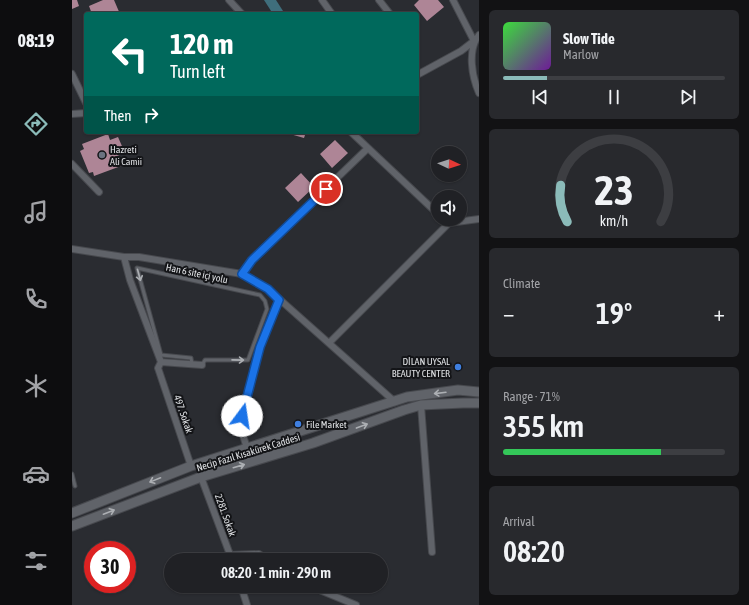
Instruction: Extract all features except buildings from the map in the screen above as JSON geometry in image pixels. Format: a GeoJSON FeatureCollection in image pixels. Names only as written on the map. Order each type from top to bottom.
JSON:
{"type":"FeatureCollection","features":[{"type":"Feature","properties":{"kind":"main road","name":"Necip Fazıl Kısakürek Caddesi"},"geometry":{"type":"LineString","coordinates":[[72,513],[191,466],[407,397],[458,390],[479,392]]}},
{"type":"Feature","properties":{"kind":"main road"},"geometry":{"type":"LineString","coordinates":[[395,402],[404,410]]}},
{"type":"Feature","properties":{"kind":"main road","name":"Necip Fazıl Kısakürek Caddesi"},"geometry":{"type":"LineString","coordinates":[[72,526],[201,477],[313,444],[404,410],[421,405],[479,403]]}},
{"type":"Feature","properties":{"kind":"main road"},"geometry":{"type":"LineString","coordinates":[[191,466],[201,477]]}},
{"type":"Feature","properties":{"kind":"street"},"geometry":{"type":"LineString","coordinates":[[229,0],[240,12]]}},
{"type":"Feature","properties":{"kind":"street"},"geometry":{"type":"LineString","coordinates":[[322,0],[331,12]]}},
{"type":"Feature","properties":{"kind":"street"},"geometry":{"type":"LineString","coordinates":[[379,0],[388,12]]}},
{"type":"Feature","properties":{"kind":"street"},"geometry":{"type":"LineString","coordinates":[[453,0],[474,41],[472,57],[475,85],[479,94]]}},
{"type":"Feature","properties":{"kind":"street"},"geometry":{"type":"LineString","coordinates":[[419,75],[461,51],[479,35]]}},
{"type":"Feature","properties":{"kind":"street"},"geometry":{"type":"LineString","coordinates":[[72,74],[84,100]]}},
{"type":"Feature","properties":{"kind":"street"},"geometry":{"type":"LineString","coordinates":[[72,114],[84,113]]}},
{"type":"Feature","properties":{"kind":"street"},"geometry":{"type":"LineString","coordinates":[[353,134],[431,207]]}},
{"type":"Feature","properties":{"kind":"street"},"geometry":{"type":"LineString","coordinates":[[242,274],[252,260],[368,148]]}},
{"type":"Feature","properties":{"kind":"street"},"geometry":{"type":"LineString","coordinates":[[72,164],[99,192]]}},
{"type":"Feature","properties":{"kind":"street"},"geometry":{"type":"LineString","coordinates":[[467,220],[479,219]]}},
{"type":"Feature","properties":{"kind":"street"},"geometry":{"type":"LineString","coordinates":[[329,343],[441,226]]}},
{"type":"Feature","properties":{"kind":"street"},"geometry":{"type":"LineString","coordinates":[[72,249],[124,257],[139,257],[242,274],[268,289],[395,402]]}},
{"type":"Feature","properties":{"kind":"street","name":"497. Sokak"},"geometry":{"type":"LineString","coordinates":[[124,257],[130,280],[191,466]]}},
{"type":"Feature","properties":{"kind":"street"},"geometry":{"type":"LineString","coordinates":[[247,448],[240,426],[260,347],[279,300]]}},
{"type":"Feature","properties":{"kind":"street"},"geometry":{"type":"LineString","coordinates":[[159,365],[202,365]]}},
{"type":"Feature","properties":{"kind":"street"},"geometry":{"type":"LineString","coordinates":[[421,405],[432,552]]}},
{"type":"Feature","properties":{"kind":"street","name":"2281. Sokak"},"geometry":{"type":"LineString","coordinates":[[201,477],[230,553]]}},
{"type":"Feature","properties":{"kind":"street"},"geometry":{"type":"LineString","coordinates":[[243,593],[247,605]]}},
{"type":"Feature","properties":{"kind":"street"},"geometry":{"type":"LineString","coordinates":[[327,593],[356,605]]}},
{"type":"Feature","properties":{"kind":"lane","name":"Han 6 site içi yolu"},"geometry":{"type":"LineString","coordinates":[[192,364],[191,358],[161,355],[137,268],[260,295],[265,301],[267,309],[248,360],[205,360],[202,365]]}},
{"type":"Feature","properties":{"kind":"lane"},"geometry":{"type":"LineString","coordinates":[[72,474],[75,486]]}},
{"type":"Feature","properties":{"kind":"water"},"geometry":{"type":"Polygon","coordinates":[[[264,0],[276,0],[283,11],[272,12],[264,0]]]}},
{"type":"Feature","properties":{"kind":"place","name":"Hazreti Ali Camii"},"geometry":{"type":"Point","coordinates":[102,155]}},
{"type":"Feature","properties":{"kind":"place","name":"DİLAN UYSAL BEAUTY CENTER"},"geometry":{"type":"Point","coordinates":[458,367]}},
{"type":"Feature","properties":{"kind":"place","name":"File Market"},"geometry":{"type":"Point","coordinates":[298,424]}},
{"type":"Feature","properties":{"kind":"route"},"geometry":{"type":"LineString","coordinates":[[242,416],[260,347],[279,300],[268,289],[242,274],[252,260],[326,189]]}}]}
